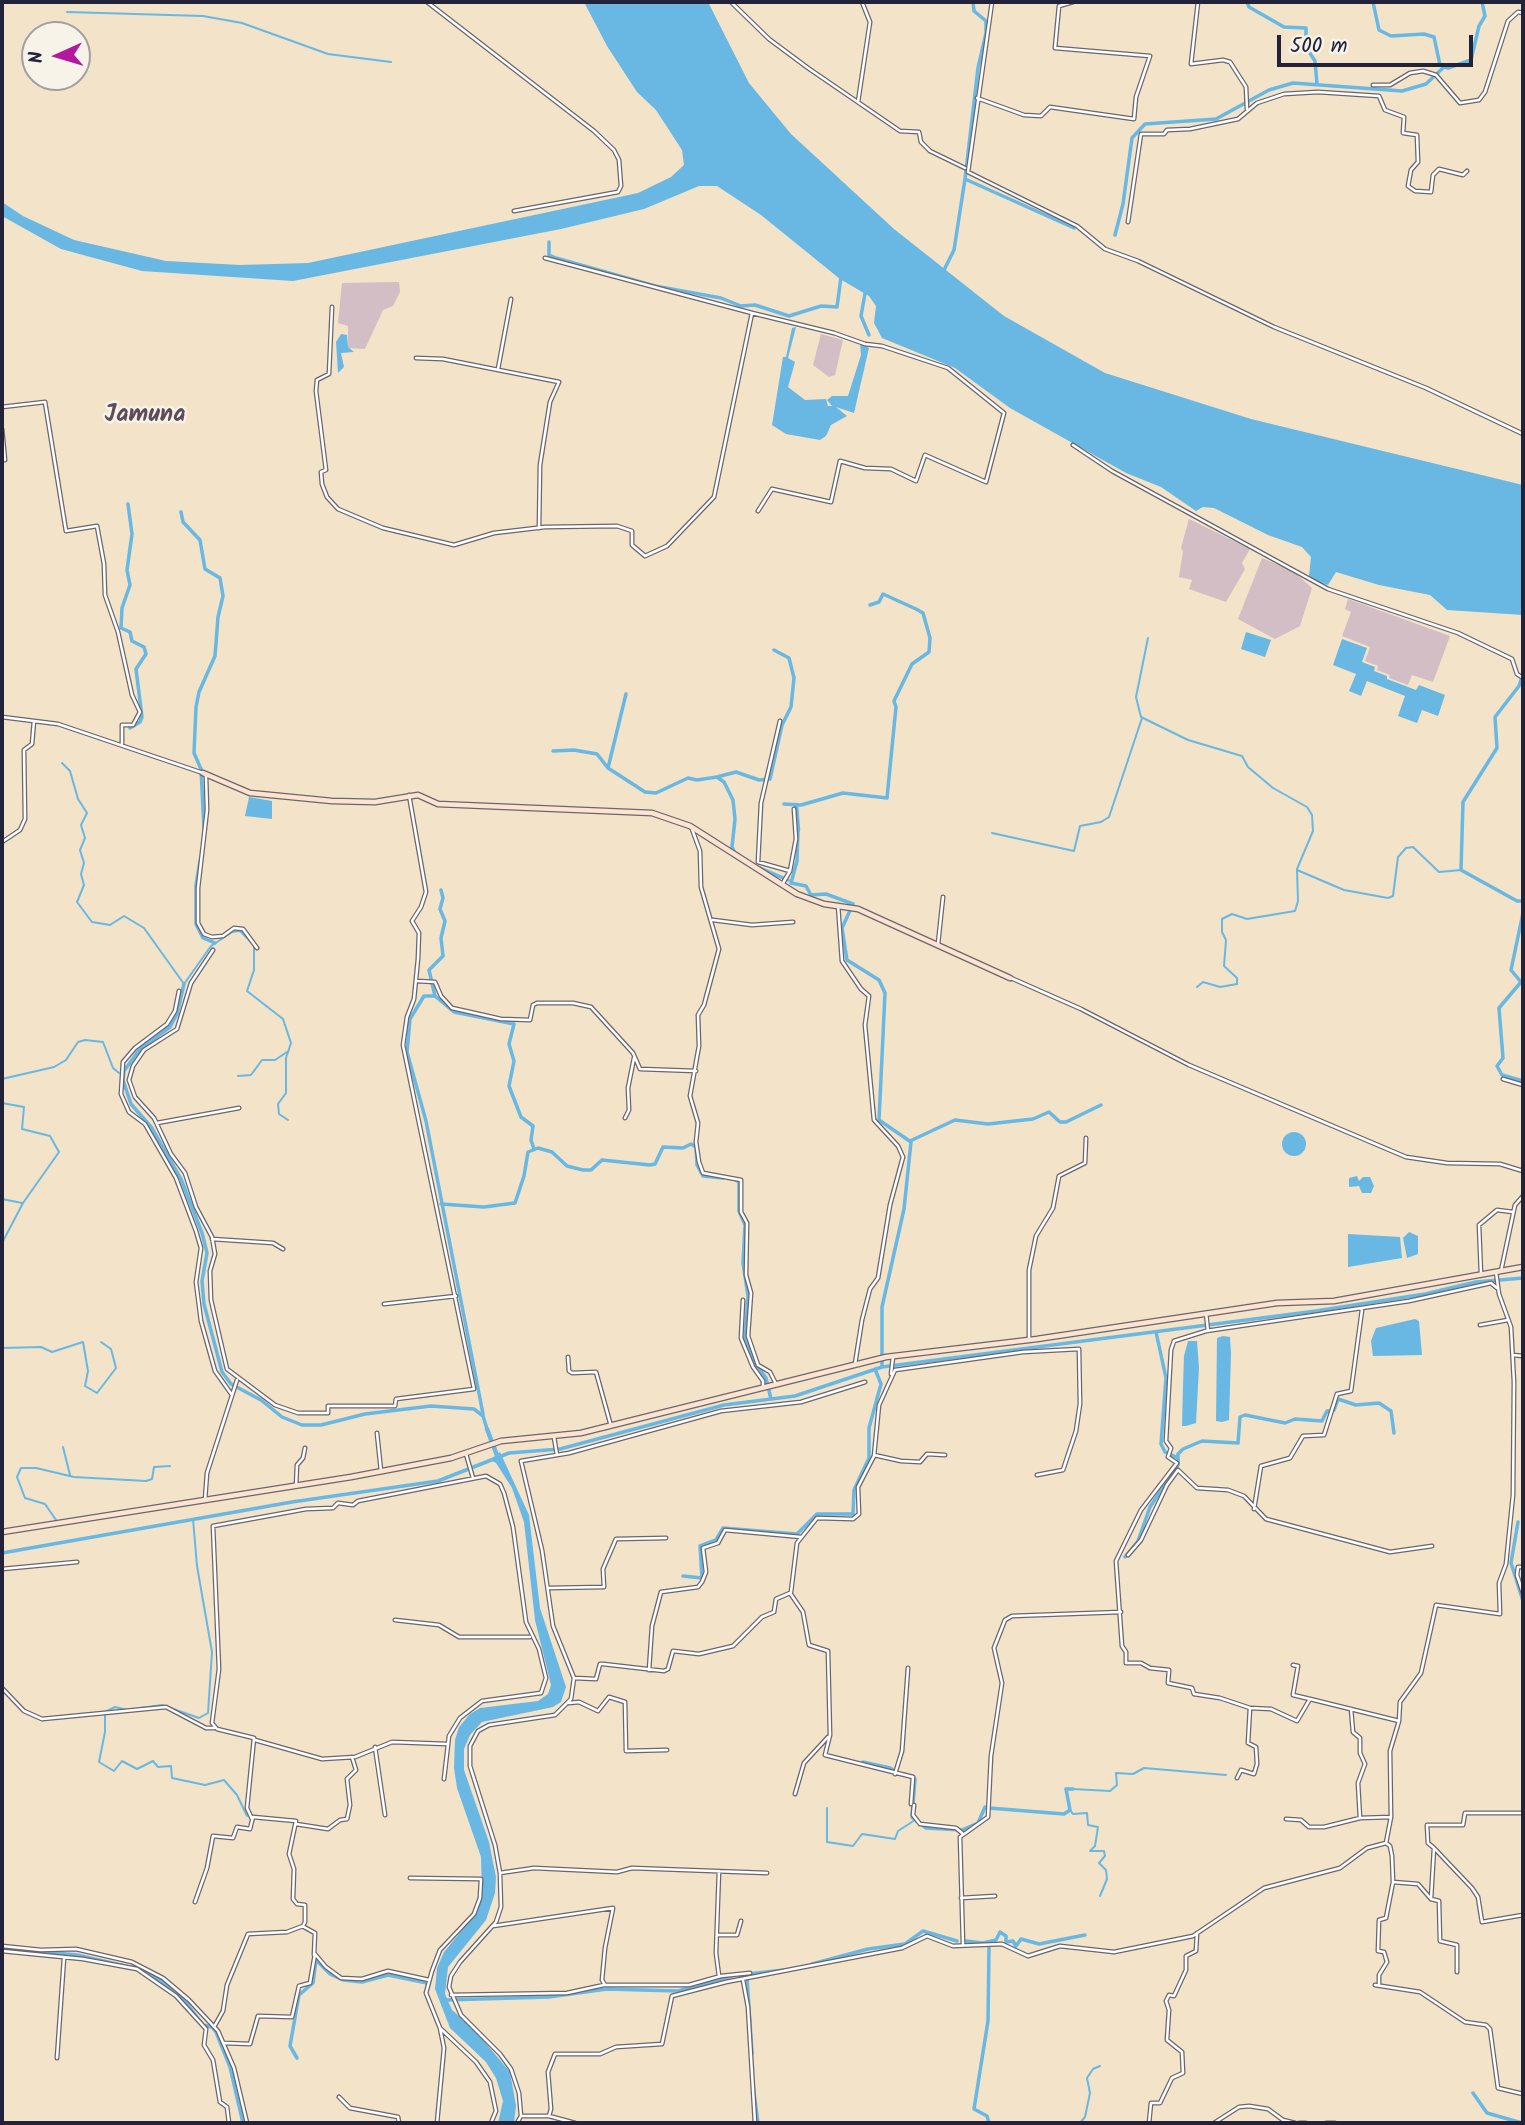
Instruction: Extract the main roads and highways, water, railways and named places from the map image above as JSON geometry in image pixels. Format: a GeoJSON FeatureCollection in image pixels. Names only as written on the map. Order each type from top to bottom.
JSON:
{"type":"FeatureCollection","features":[{"type":"Feature","properties":{"kind":"water"},"geometry":{"type":"Polygon","coordinates":[[[584,2],[708,2],[749,83],[791,134],[894,229],[1004,316],[1105,373],[1251,419],[1523,485],[1523,615],[1447,610],[1430,595],[1379,585],[1336,572],[1328,585],[1317,582],[1309,576],[1311,557],[1302,547],[1268,535],[1214,508],[1203,507],[1196,511],[1161,487],[1126,473],[1010,408],[955,368],[882,338],[874,323],[876,306],[869,296],[840,279],[761,215],[717,186],[699,186],[644,209],[561,229],[293,281],[142,271],[61,249],[2,216],[2,202],[23,216],[74,240],[166,261],[240,265],[308,263],[638,193],[671,177],[684,165],[682,150],[656,110],[637,92],[607,46],[584,2]]]}},
{"type":"Feature","properties":{"kind":"water"},"geometry":{"type":"Polygon","coordinates":[[[796,327],[788,358],[795,362],[788,387],[805,400],[826,399],[828,406],[832,406],[827,400],[832,396],[848,396],[861,355],[860,343],[869,348],[854,413],[836,407],[847,416],[831,425],[826,436],[820,440],[786,434],[772,425],[783,357],[786,357],[792,328],[796,327]]]}},
{"type":"Feature","properties":{"kind":"water"},"geometry":{"type":"Polygon","coordinates":[[[341,334],[347,335],[348,347],[354,352],[341,353],[344,367],[338,373],[336,342],[341,334]]]}},
{"type":"Feature","properties":{"kind":"water"},"geometry":{"type":"Polygon","coordinates":[[[1246,632],[1271,640],[1265,657],[1241,649],[1246,632]]]}},
{"type":"Feature","properties":{"kind":"water"},"geometry":{"type":"Polygon","coordinates":[[[1342,639],[1367,648],[1362,662],[1375,667],[1374,671],[1387,676],[1387,679],[1416,690],[1419,685],[1445,695],[1438,716],[1422,710],[1417,723],[1398,716],[1405,696],[1367,681],[1361,696],[1349,691],[1356,674],[1333,665],[1342,639]]]}},
{"type":"Feature","properties":{"kind":"water"},"geometry":{"type":"Polygon","coordinates":[[[249,797],[272,801],[272,819],[245,816],[249,797]]]}},
{"type":"Feature","properties":{"kind":"water"},"geometry":{"type":"Polygon","coordinates":[[[1294,1132],[1302,1136],[1306,1144],[1302,1152],[1294,1156],[1286,1152],[1282,1144],[1286,1136],[1294,1132]]]}},
{"type":"Feature","properties":{"kind":"water"},"geometry":{"type":"Polygon","coordinates":[[[1357,1176],[1359,1181],[1363,1177],[1370,1177],[1374,1186],[1371,1193],[1362,1193],[1359,1186],[1349,1187],[1349,1178],[1357,1176]]]}},
{"type":"Feature","properties":{"kind":"water"},"geometry":{"type":"Polygon","coordinates":[[[1409,1232],[1418,1236],[1418,1254],[1407,1258],[1403,1238],[1409,1232]]]}},
{"type":"Feature","properties":{"kind":"water"},"geometry":{"type":"Polygon","coordinates":[[[1348,1234],[1400,1237],[1402,1258],[1348,1267],[1348,1234]]]}},
{"type":"Feature","properties":{"kind":"water"},"geometry":{"type":"Polygon","coordinates":[[[1415,1319],[1419,1321],[1422,1355],[1373,1356],[1371,1341],[1376,1328],[1415,1319]]]}},
{"type":"Feature","properties":{"kind":"water"},"geometry":{"type":"Polygon","coordinates":[[[1230,1337],[1231,1354],[1229,1420],[1222,1422],[1216,1421],[1217,1338],[1230,1337]]]}},
{"type":"Feature","properties":{"kind":"water"},"geometry":{"type":"Polygon","coordinates":[[[1188,1341],[1197,1341],[1199,1368],[1196,1423],[1182,1426],[1184,1356],[1188,1341]]]}},
{"type":"Feature","properties":{"kind":"water"},"geometry":{"type":"Polygon","coordinates":[[[500,1452],[529,1515],[540,1608],[566,1687],[561,1702],[553,1707],[482,1722],[470,1735],[464,1749],[464,1770],[489,1842],[496,1877],[495,1893],[486,1920],[448,1967],[445,1994],[452,2010],[473,2028],[510,2072],[516,2106],[514,2123],[498,2123],[503,2101],[496,2078],[486,2062],[450,2028],[435,1989],[437,1968],[444,1952],[473,1917],[482,1894],[481,1857],[457,1788],[454,1768],[455,1740],[459,1727],[470,1714],[480,1708],[538,1701],[548,1694],[551,1685],[535,1620],[524,1522],[512,1488],[496,1463],[490,1460],[500,1452]]]}},
{"type":"Feature","properties":{"kind":"waterway"},"geometry":{"type":"LineString","coordinates":[[973,2],[974,11],[986,21],[986,33],[978,68],[965,179],[1074,228]]}},
{"type":"Feature","properties":{"kind":"waterway"},"geometry":{"type":"LineString","coordinates":[[1247,2],[1249,7],[1284,27],[1306,28],[1306,47],[1315,61],[1317,84]]}},
{"type":"Feature","properties":{"kind":"waterway"},"geometry":{"type":"LineString","coordinates":[[1373,2],[1379,30],[1391,36],[1424,34],[1434,37],[1440,65],[1448,68],[1471,60],[1479,26],[1485,16],[1482,2]]}},
{"type":"Feature","properties":{"kind":"waterway"},"geometry":{"type":"LineString","coordinates":[[67,12],[203,16],[242,23],[328,54],[391,62]]}},
{"type":"Feature","properties":{"kind":"waterway"},"geometry":{"type":"LineString","coordinates":[[1115,235],[1123,204],[1132,138],[1145,124],[1216,119],[1269,90],[1293,83],[1402,91],[1426,84],[1444,67]]}},
{"type":"Feature","properties":{"kind":"waterway"},"geometry":{"type":"LineString","coordinates":[[943,272],[954,250],[965,179]]}},
{"type":"Feature","properties":{"kind":"waterway"},"geometry":{"type":"LineString","coordinates":[[549,242],[549,255],[556,258],[655,286],[721,298],[741,306],[755,305],[789,316],[821,306],[837,307],[841,277]]}},
{"type":"Feature","properties":{"kind":"waterway"},"geometry":{"type":"LineString","coordinates":[[866,288],[861,316],[869,335]]}},
{"type":"Feature","properties":{"kind":"waterway"},"geometry":{"type":"LineString","coordinates":[[128,504],[132,534],[127,570],[130,585],[122,608],[121,628],[130,632],[132,641],[144,647],[146,654],[136,669],[142,717],[140,722],[130,728]]}},
{"type":"Feature","properties":{"kind":"waterway"},"geometry":{"type":"LineString","coordinates":[[181,512],[183,522],[200,540],[205,569],[220,578],[223,596],[218,617],[215,656],[199,692],[196,707],[194,753],[201,769],[204,829]]}},
{"type":"Feature","properties":{"kind":"waterway"},"geometry":{"type":"LineString","coordinates":[[784,804],[801,805],[843,793],[887,798],[896,707],[894,701],[912,664],[929,652],[930,638],[923,613],[916,609],[883,594],[879,602],[870,605]]}},
{"type":"Feature","properties":{"kind":"waterway"},"geometry":{"type":"LineString","coordinates":[[1148,638],[1136,697],[1141,717],[1188,740],[1242,756],[1248,767],[1273,788],[1307,807],[1312,815],[1313,831],[1297,869]]}},
{"type":"Feature","properties":{"kind":"waterway"},"geometry":{"type":"LineString","coordinates":[[717,777],[736,772],[759,780],[770,779],[782,725],[791,707],[794,678],[789,658],[774,650]]}},
{"type":"Feature","properties":{"kind":"waterway"},"geometry":{"type":"LineString","coordinates":[[1523,674],[1519,686],[1495,717],[1497,748],[1463,802],[1461,870],[1517,901],[1523,901]]}},
{"type":"Feature","properties":{"kind":"waterway"},"geometry":{"type":"LineString","coordinates":[[553,751],[574,750],[597,754],[608,768],[626,694]]}},
{"type":"Feature","properties":{"kind":"waterway"},"geometry":{"type":"LineString","coordinates":[[992,833],[1074,851],[1080,826],[1101,822],[1109,817],[1142,718]]}},
{"type":"Feature","properties":{"kind":"waterway"},"geometry":{"type":"LineString","coordinates":[[62,763],[70,771],[78,799],[87,813],[81,825],[85,838],[80,850],[84,863],[81,874],[84,885],[77,902],[92,922],[110,925],[124,916],[144,928],[184,984],[211,946],[232,932],[240,931],[254,945],[254,970],[247,991],[283,1019],[291,1043],[286,1058],[286,1093],[278,1104],[279,1114],[288,1120]]}},
{"type":"Feature","properties":{"kind":"waterway"},"geometry":{"type":"LineString","coordinates":[[608,768],[645,792],[656,793],[688,778],[697,780],[717,777],[724,782],[733,800],[735,819],[732,847],[735,853]]}},
{"type":"Feature","properties":{"kind":"waterway"},"geometry":{"type":"LineString","coordinates":[[796,805],[798,830]]}},
{"type":"Feature","properties":{"kind":"waterway"},"geometry":{"type":"LineString","coordinates":[[798,830],[797,861],[791,883],[806,886],[811,895],[826,894],[853,904],[842,928],[847,960],[879,980],[885,993],[879,1120],[911,1142],[904,1209],[882,1307],[882,1367]]}},
{"type":"Feature","properties":{"kind":"waterway"},"geometry":{"type":"LineString","coordinates":[[1197,987],[1203,982],[1220,987],[1237,984],[1237,978],[1224,966],[1226,940],[1222,932],[1222,919],[1232,914],[1247,919],[1295,911],[1298,901],[1297,870],[1344,890],[1388,898],[1393,896],[1398,857],[1406,848],[1413,847],[1439,872],[1461,870]]}},
{"type":"Feature","properties":{"kind":"waterway"},"geometry":{"type":"LineString","coordinates":[[200,861],[196,885],[196,924],[203,938],[215,943]]}},
{"type":"Feature","properties":{"kind":"waterway"},"geometry":{"type":"LineString","coordinates":[[760,868],[788,880]]}},
{"type":"Feature","properties":{"kind":"waterway"},"geometry":{"type":"LineString","coordinates":[[435,996],[429,970],[443,956],[441,938],[445,921],[440,909],[443,898],[441,890]]}},
{"type":"Feature","properties":{"kind":"waterway"},"geometry":{"type":"LineString","coordinates":[[1523,913],[1511,970],[1521,982],[1499,1008],[1503,1058],[1497,1066],[1502,1075],[1523,1081]]}},
{"type":"Feature","properties":{"kind":"waterway"},"geometry":{"type":"LineString","coordinates":[[184,984],[177,1014],[170,1027],[139,1050],[124,1071],[123,1080],[131,1104],[152,1128],[181,1179],[202,1233],[207,1253],[202,1281],[204,1304],[222,1372],[231,1384],[261,1400],[282,1417],[302,1425],[321,1425],[365,1414],[431,1406],[474,1409],[483,1416],[487,1429]]}},
{"type":"Feature","properties":{"kind":"waterway"},"geometry":{"type":"LineString","coordinates":[[483,1414],[426,1121],[407,1052],[410,1019],[424,996],[435,996],[454,1012],[514,1024],[509,1044],[514,1061],[509,1086],[521,1117],[533,1126],[531,1140],[534,1149]]}},
{"type":"Feature","properties":{"kind":"waterway"},"geometry":{"type":"LineString","coordinates":[[2,1079],[54,1067],[66,1060],[78,1042],[85,1040],[103,1042],[113,1068],[119,1073]]}},
{"type":"Feature","properties":{"kind":"waterway"},"geometry":{"type":"LineString","coordinates":[[238,1076],[251,1075],[262,1060],[275,1060],[287,1052]]}},
{"type":"Feature","properties":{"kind":"waterway"},"geometry":{"type":"LineString","coordinates":[[2,1103],[24,1107],[22,1129],[50,1136],[59,1152],[23,1203],[2,1243]]}},
{"type":"Feature","properties":{"kind":"waterway"},"geometry":{"type":"LineString","coordinates":[[910,1141],[955,1120],[988,1124],[1033,1119],[1049,1112],[1060,1122],[1066,1122],[1101,1105]]}},
{"type":"Feature","properties":{"kind":"waterway"},"geometry":{"type":"LineString","coordinates":[[441,1204],[484,1207],[515,1203],[528,1152],[538,1148],[552,1152],[567,1166],[591,1170],[602,1160],[655,1164],[663,1147],[683,1148],[691,1144],[696,1147],[697,1165],[703,1176],[723,1178]]}},
{"type":"Feature","properties":{"kind":"waterway"},"geometry":{"type":"LineString","coordinates":[[734,1179],[739,1182],[739,1211],[745,1225],[743,1263],[748,1296],[745,1338],[755,1363],[766,1378],[771,1399]]}},
{"type":"Feature","properties":{"kind":"waterway"},"geometry":{"type":"LineString","coordinates":[[2,1199],[22,1203]]}},
{"type":"Feature","properties":{"kind":"waterway"},"geometry":{"type":"LineString","coordinates":[[2,1553],[292,1502],[438,1481],[509,1453],[560,1449],[724,1405],[795,1396],[882,1367],[1316,1311],[1425,1294],[1476,1282],[1523,1278]]}},
{"type":"Feature","properties":{"kind":"waterway"},"geometry":{"type":"LineString","coordinates":[[1156,1332],[1166,1378],[1161,1444],[1165,1452],[1178,1458]]}},
{"type":"Feature","properties":{"kind":"waterway"},"geometry":{"type":"LineString","coordinates":[[2,1348],[41,1347],[52,1352],[83,1342],[88,1371],[85,1386],[97,1393],[116,1368],[111,1349],[101,1342]]}},
{"type":"Feature","properties":{"kind":"waterway"},"geometry":{"type":"LineString","coordinates":[[683,1576],[702,1578],[700,1546],[716,1540],[723,1528],[797,1534],[817,1514],[853,1514],[854,1490],[869,1458],[869,1428],[881,1384],[875,1369]]}},
{"type":"Feature","properties":{"kind":"waterway"},"geometry":{"type":"LineString","coordinates":[[1334,1410],[1338,1399],[1356,1405],[1379,1403],[1391,1411],[1394,1433]]}},
{"type":"Feature","properties":{"kind":"waterway"},"geometry":{"type":"LineString","coordinates":[[1125,1557],[1138,1541],[1150,1507],[1178,1465],[1178,1454],[1183,1449],[1202,1441],[1238,1443],[1240,1417],[1245,1415],[1285,1423],[1295,1419],[1322,1421],[1327,1411],[1333,1411]]}},
{"type":"Feature","properties":{"kind":"waterway"},"geometry":{"type":"LineString","coordinates":[[487,1429],[498,1458]]}},
{"type":"Feature","properties":{"kind":"waterway"},"geometry":{"type":"LineString","coordinates":[[63,1447],[70,1475]]}},
{"type":"Feature","properties":{"kind":"waterway"},"geometry":{"type":"LineString","coordinates":[[56,1520],[45,1504],[25,1498],[17,1477],[21,1468],[36,1468],[74,1477],[146,1481],[152,1479],[154,1467],[170,1466]]}},
{"type":"Feature","properties":{"kind":"waterway"},"geometry":{"type":"LineString","coordinates":[[140,1708],[162,1705],[199,1718],[208,1713],[212,1652],[197,1566],[193,1519]]}},
{"type":"Feature","properties":{"kind":"waterway"},"geometry":{"type":"LineString","coordinates":[[1518,1522],[1511,1563],[1523,1601]]}},
{"type":"Feature","properties":{"kind":"waterway"},"geometry":{"type":"LineString","coordinates":[[127,1710],[115,1707],[105,1712],[105,1732],[99,1762],[114,1771],[122,1761],[137,1769],[153,1761],[158,1767],[171,1766],[172,1778],[205,1785],[224,1780],[237,1795],[247,1816]]}},
{"type":"Feature","properties":{"kind":"waterway"},"geometry":{"type":"LineString","coordinates":[[863,1762],[890,1768],[897,1773]]}},
{"type":"Feature","properties":{"kind":"waterway"},"geometry":{"type":"LineString","coordinates":[[1073,1789],[1110,1791],[1117,1785],[1116,1773],[1133,1774],[1144,1768],[1226,1775]]}},
{"type":"Feature","properties":{"kind":"waterway"},"geometry":{"type":"LineString","coordinates":[[905,1774],[915,1779],[912,1817],[926,1828],[962,1830],[978,1823],[985,1807]]}},
{"type":"Feature","properties":{"kind":"waterway"},"geometry":{"type":"LineString","coordinates":[[989,1808],[1064,1814],[1070,1810],[1066,1789],[1073,1789]]}},
{"type":"Feature","properties":{"kind":"waterway"},"geometry":{"type":"LineString","coordinates":[[827,1808],[827,1842],[853,1846],[862,1834],[895,1839],[898,1831],[915,1820]]}},
{"type":"Feature","properties":{"kind":"waterway"},"geometry":{"type":"LineString","coordinates":[[1070,1810],[1073,1814],[1087,1813],[1088,1825],[1098,1827],[1095,1846],[1090,1851],[1104,1851],[1105,1856],[1099,1863],[1106,1870],[1107,1879],[1100,1896]]}},
{"type":"Feature","properties":{"kind":"waterway"},"geometry":{"type":"LineString","coordinates":[[812,1964],[868,1949],[905,1944],[923,1931],[957,1941]]}},
{"type":"Feature","properties":{"kind":"waterway"},"geometry":{"type":"LineString","coordinates":[[966,1941],[983,1943],[996,1940],[1000,1932],[1006,1936],[1006,1942],[1013,1941],[1016,1946],[1021,1939],[1039,1944],[1085,1935]]}},
{"type":"Feature","properties":{"kind":"waterway"},"geometry":{"type":"LineString","coordinates":[[2,1948],[77,1955],[147,1971],[182,1997],[203,2025],[212,2027],[216,2032],[230,2067],[243,2123]]}},
{"type":"Feature","properties":{"kind":"waterway"},"geometry":{"type":"LineString","coordinates":[[989,1948],[988,2021],[974,2109],[987,2116],[989,2123]]}},
{"type":"Feature","properties":{"kind":"waterway"},"geometry":{"type":"LineString","coordinates":[[297,2058],[290,2046],[299,1995],[313,1983],[316,1960],[330,1974],[343,1980],[362,1982],[388,1975],[427,1983]]}},
{"type":"Feature","properties":{"kind":"waterway"},"geometry":{"type":"LineString","coordinates":[[739,1975],[784,1970]]}},
{"type":"Feature","properties":{"kind":"waterway"},"geometry":{"type":"LineString","coordinates":[[445,2000],[549,1997],[607,1989],[678,1991],[732,1976]]}},
{"type":"Feature","properties":{"kind":"waterway"},"geometry":{"type":"LineString","coordinates":[[747,1977],[752,2053]]}},
{"type":"Feature","properties":{"kind":"waterway"},"geometry":{"type":"LineString","coordinates":[[1080,2123],[1085,2117],[1090,2093],[1087,2078],[1093,2069],[1100,2066]]}},
{"type":"Feature","properties":{"kind":"waterway"},"geometry":{"type":"LineString","coordinates":[[753,2085],[758,2123]]}},
{"type":"Feature","properties":{"kind":"waterway"},"geometry":{"type":"LineString","coordinates":[[1473,2093],[1487,2113],[1522,2123]]}},
{"type":"Feature","properties":{"kind":"district","name":"Jamuna"},"geometry":{"type":"Point","coordinates":[145,417]}}]}
